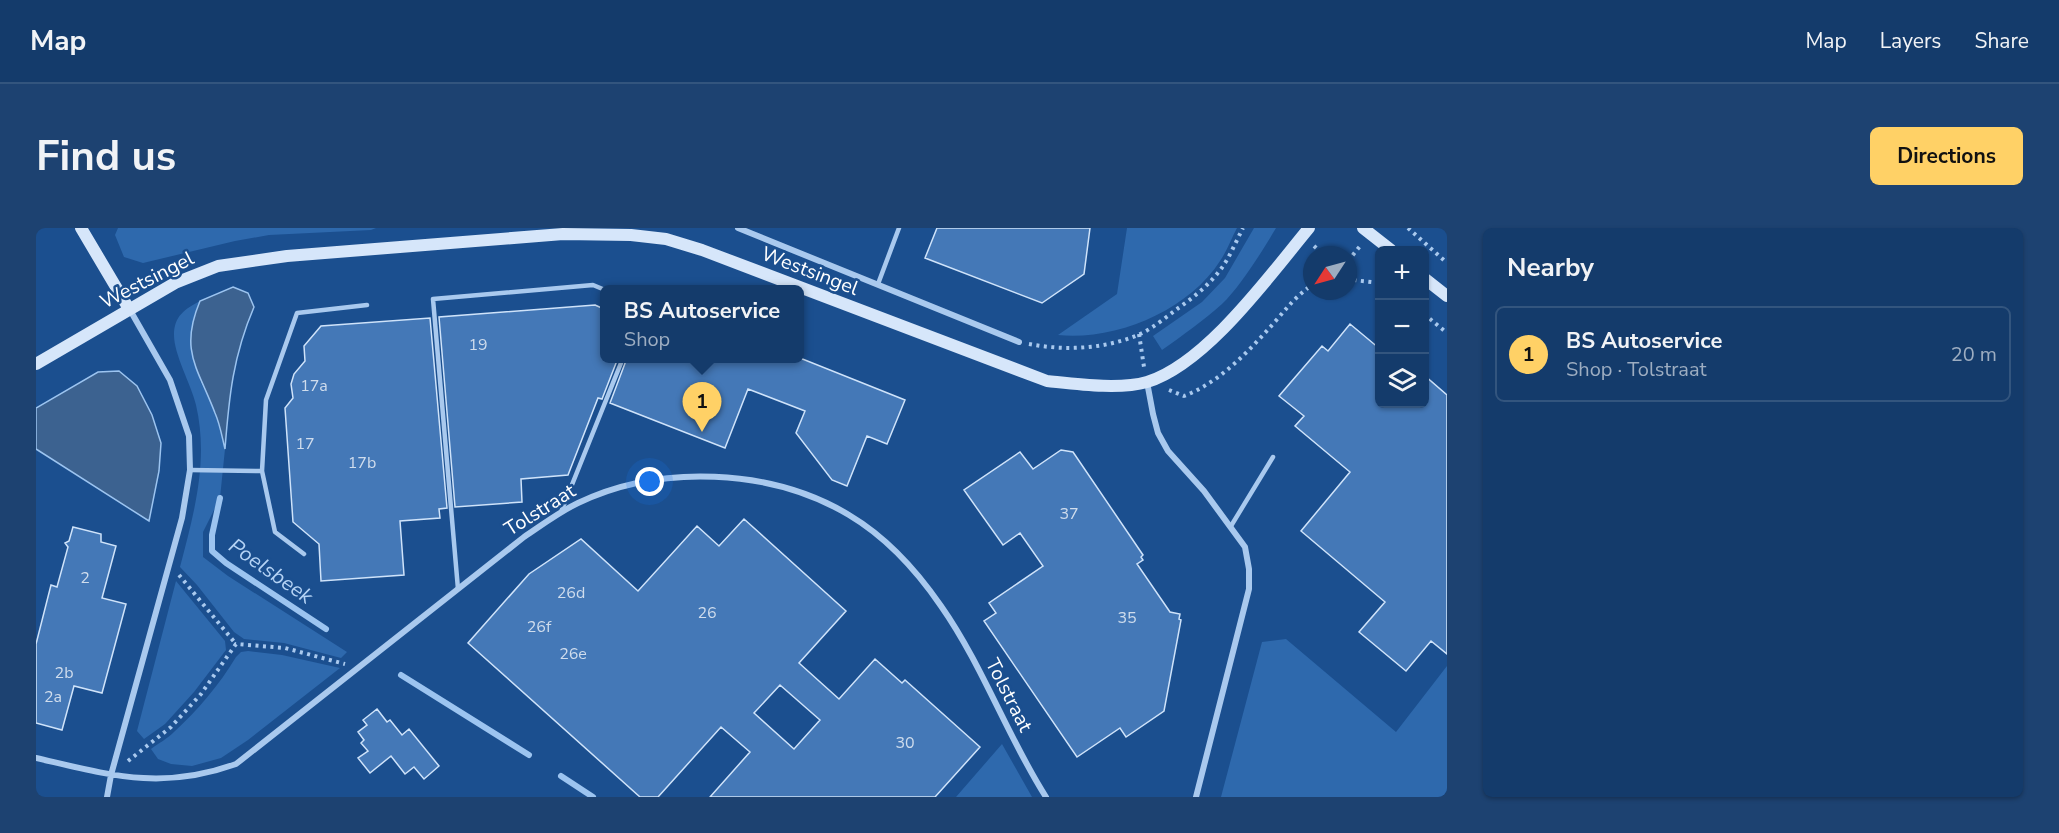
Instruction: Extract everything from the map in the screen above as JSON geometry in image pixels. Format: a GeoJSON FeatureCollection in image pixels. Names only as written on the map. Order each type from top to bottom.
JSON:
{"type":"FeatureCollection","features":[{"type":"Feature","properties":{"kind":"main road"},"geometry":{"type":"LineString","coordinates":[[81,228],[129,309]]}},
{"type":"Feature","properties":{"kind":"main road","name":"Westsingel"},"geometry":{"type":"LineString","coordinates":[[804,289],[1047,381],[1084,385],[1147,382],[1192,357],[1221,331],[1309,228]]}},
{"type":"Feature","properties":{"kind":"main road"},"geometry":{"type":"LineString","coordinates":[[1364,228],[1386,246]]}},
{"type":"Feature","properties":{"kind":"main road","name":"Westsingel"},"geometry":{"type":"LineString","coordinates":[[36,364],[175,283],[218,266],[287,256],[563,234],[631,235],[666,239],[702,250],[794,285]]}},
{"type":"Feature","properties":{"kind":"main road"},"geometry":{"type":"LineString","coordinates":[[1429,281],[1447,296]]}},
{"type":"Feature","properties":{"kind":"street","name":"Westsingel"},"geometry":{"type":"LineString","coordinates":[[738,228],[1019,342]]}},
{"type":"Feature","properties":{"kind":"street"},"geometry":{"type":"LineString","coordinates":[[107,797],[111,775],[182,518],[190,470],[189,436],[170,380],[129,309]]}},
{"type":"Feature","properties":{"kind":"street"},"geometry":{"type":"LineString","coordinates":[[1147,382],[1155,423],[1168,451],[1231,526],[1245,548],[1249,569],[1249,589],[1196,797]]}},
{"type":"Feature","properties":{"kind":"street","name":"Tolstraat"},"geometry":{"type":"LineString","coordinates":[[36,758],[111,775],[149,780],[183,778],[214,772],[236,764],[524,537],[561,513],[579,503],[663,478],[742,479],[801,492],[848,514],[878,536],[906,562],[942,607],[962,640],[1032,775],[1046,797]]}},
{"type":"Feature","properties":{"kind":"lane"},"geometry":{"type":"LineString","coordinates":[[878,284],[899,228]]}},
{"type":"Feature","properties":{"kind":"lane"},"geometry":{"type":"LineString","coordinates":[[458,589],[433,299],[593,285],[600,288]]}},
{"type":"Feature","properties":{"kind":"lane"},"geometry":{"type":"LineString","coordinates":[[304,554],[275,532],[262,471],[266,400],[297,313],[367,305]]}},
{"type":"Feature","properties":{"kind":"lane"},"geometry":{"type":"LineString","coordinates":[[561,513],[621,363]]}},
{"type":"Feature","properties":{"kind":"lane"},"geometry":{"type":"LineString","coordinates":[[1231,526],[1273,457]]}},
{"type":"Feature","properties":{"kind":"lane"},"geometry":{"type":"LineString","coordinates":[[190,470],[262,471]]}},
{"type":"Feature","properties":{"kind":"path"},"geometry":{"type":"LineString","coordinates":[[1019,342],[1050,348],[1069,348],[1109,343],[1138,334],[1157,324],[1207,284],[1222,268],[1243,228]]}},
{"type":"Feature","properties":{"kind":"path"},"geometry":{"type":"LineString","coordinates":[[1408,228],[1447,263]]}},
{"type":"Feature","properties":{"kind":"path"},"geometry":{"type":"LineString","coordinates":[[1357,280],[1375,282]]}},
{"type":"Feature","properties":{"kind":"path"},"geometry":{"type":"LineString","coordinates":[[1138,334],[1147,382],[1184,396],[1199,390],[1234,364],[1293,299],[1303,292]]}},
{"type":"Feature","properties":{"kind":"path"},"geometry":{"type":"LineString","coordinates":[[1429,317],[1447,333]]}},
{"type":"Feature","properties":{"kind":"path"},"geometry":{"type":"LineString","coordinates":[[169,564],[236,644],[285,648],[359,667]]}},
{"type":"Feature","properties":{"kind":"path"},"geometry":{"type":"LineString","coordinates":[[111,775],[171,727],[201,694],[236,644]]}},
{"type":"Feature","properties":{"kind":"shaded area"},"geometry":{"type":"Polygon","coordinates":[[[118,228],[376,228],[269,235],[143,263],[124,257],[115,235],[118,228]]]}},
{"type":"Feature","properties":{"kind":"shaded area"},"geometry":{"type":"Polygon","coordinates":[[[1127,228],[1237,228],[1222,257],[1206,279],[1170,308],[1148,319],[1103,333],[1080,336],[1058,335],[1117,294],[1127,228]]]}},
{"type":"Feature","properties":{"kind":"shaded area"},"geometry":{"type":"Polygon","coordinates":[[[1254,228],[1276,228],[1251,268],[1229,297],[1208,316],[1162,350],[1153,336],[1202,302],[1225,278],[1254,228]]]}},
{"type":"Feature","properties":{"kind":"shaded area"},"geometry":{"type":"Polygon","coordinates":[[[233,287],[248,293],[254,307],[241,343],[233,377],[225,449],[217,417],[193,359],[191,333],[200,301],[233,287]]]}},
{"type":"Feature","properties":{"kind":"shaded area"},"geometry":{"type":"Polygon","coordinates":[[[200,301],[194,315],[200,381],[216,413],[225,449],[220,498],[203,532],[203,557],[228,576],[347,652],[341,658],[284,643],[244,639],[234,632],[180,567],[195,507],[201,446],[196,405],[177,351],[174,335],[176,323],[181,314],[200,301]]]}},
{"type":"Feature","properties":{"kind":"shaded area"},"geometry":{"type":"Polygon","coordinates":[[[119,371],[137,386],[152,415],[161,443],[159,471],[149,521],[36,449],[36,408],[98,372],[119,371]]]}},
{"type":"Feature","properties":{"kind":"shaded area"},"geometry":{"type":"Polygon","coordinates":[[[176,581],[225,641],[226,650],[194,692],[165,724],[144,739],[137,731],[176,581]]]}},
{"type":"Feature","properties":{"kind":"shaded area"},"geometry":{"type":"Polygon","coordinates":[[[1286,639],[1396,732],[1447,666],[1447,797],[1221,797],[1262,642],[1286,639]]]}},
{"type":"Feature","properties":{"kind":"shaded area"},"geometry":{"type":"Polygon","coordinates":[[[241,652],[282,655],[340,668],[248,740],[221,758],[192,766],[171,764],[158,759],[151,749],[183,724],[200,706],[236,657],[241,652]]]}},
{"type":"Feature","properties":{"kind":"shaded area"},"geometry":{"type":"Polygon","coordinates":[[[1002,744],[1032,797],[956,797],[1002,744]]]}},
{"type":"Feature","properties":{"kind":"building"},"geometry":{"type":"Polygon","coordinates":[[[937,228],[1090,228],[1084,274],[1042,303],[925,258],[937,228]]]}},
{"type":"Feature","properties":{"kind":"building"},"geometry":{"type":"Polygon","coordinates":[[[595,305],[600,307],[600,363],[616,363],[602,399],[598,398],[568,475],[521,479],[522,502],[455,507],[439,317],[595,305]]]}},
{"type":"Feature","properties":{"kind":"building"},"geometry":{"type":"Polygon","coordinates":[[[430,318],[447,508],[439,509],[440,518],[400,521],[404,575],[321,581],[319,544],[293,522],[285,408],[293,398],[291,384],[294,374],[305,361],[304,346],[321,326],[430,318]]]}},
{"type":"Feature","properties":{"kind":"building"},"geometry":{"type":"Polygon","coordinates":[[[1350,324],[1375,345],[1375,408],[1429,408],[1429,379],[1447,395],[1447,654],[1431,641],[1406,671],[1359,632],[1385,602],[1301,531],[1350,472],[1295,426],[1304,416],[1279,396],[1322,346],[1328,351],[1350,324]]]}},
{"type":"Feature","properties":{"kind":"building"},"geometry":{"type":"Polygon","coordinates":[[[804,360],[905,400],[887,444],[867,436],[847,486],[832,480],[796,433],[805,411],[748,389],[725,448],[610,403],[625,363],[804,363],[804,360]]]}},
{"type":"Feature","properties":{"kind":"building"},"geometry":{"type":"Polygon","coordinates":[[[1061,450],[1073,452],[1143,555],[1141,557],[1143,560],[1137,564],[1170,612],[1180,614],[1179,619],[1181,620],[1164,711],[1126,737],[1120,728],[1077,757],[984,621],[996,613],[989,603],[1043,566],[1020,533],[1003,545],[964,490],[1020,452],[1033,469],[1061,450]]]}},
{"type":"Feature","properties":{"kind":"building"},"geometry":{"type":"Polygon","coordinates":[[[744,519],[846,611],[799,663],[839,699],[875,659],[902,683],[905,680],[980,747],[935,797],[710,797],[750,752],[721,727],[658,797],[640,797],[468,643],[529,574],[581,539],[638,591],[697,526],[719,546],[744,519]],[[780,685],[754,713],[794,749],[820,720],[780,685]]]}},
{"type":"Feature","properties":{"kind":"building"},"geometry":{"type":"Polygon","coordinates":[[[73,527],[101,534],[101,542],[116,546],[102,598],[126,604],[102,693],[74,686],[62,730],[36,723],[36,644],[51,585],[57,587],[68,547],[65,543],[69,541],[73,527]]]}},
{"type":"Feature","properties":{"kind":"building"},"geometry":{"type":"Polygon","coordinates":[[[377,709],[387,722],[390,720],[402,735],[409,729],[439,766],[424,779],[414,767],[405,774],[391,756],[370,773],[358,758],[368,751],[361,743],[364,740],[358,732],[367,725],[363,720],[377,709]]]}},
{"type":"Feature","properties":{"kind":"waterway","name":"Poelsbeek"},"geometry":{"type":"LineString","coordinates":[[220,498],[212,535],[212,551],[226,563],[326,629]]}},
{"type":"Feature","properties":{"kind":"waterway","name":"Poelsbeek"},"geometry":{"type":"LineString","coordinates":[[401,675],[529,755]]}},
{"type":"Feature","properties":{"kind":"waterway","name":"Poelsbeek"},"geometry":{"type":"LineString","coordinates":[[561,776],[593,797]]}},
{"type":"Feature","properties":{"kind":"place","name":"BS Autoservice"},"geometry":{"type":"Point","coordinates":[702,432]}}]}
